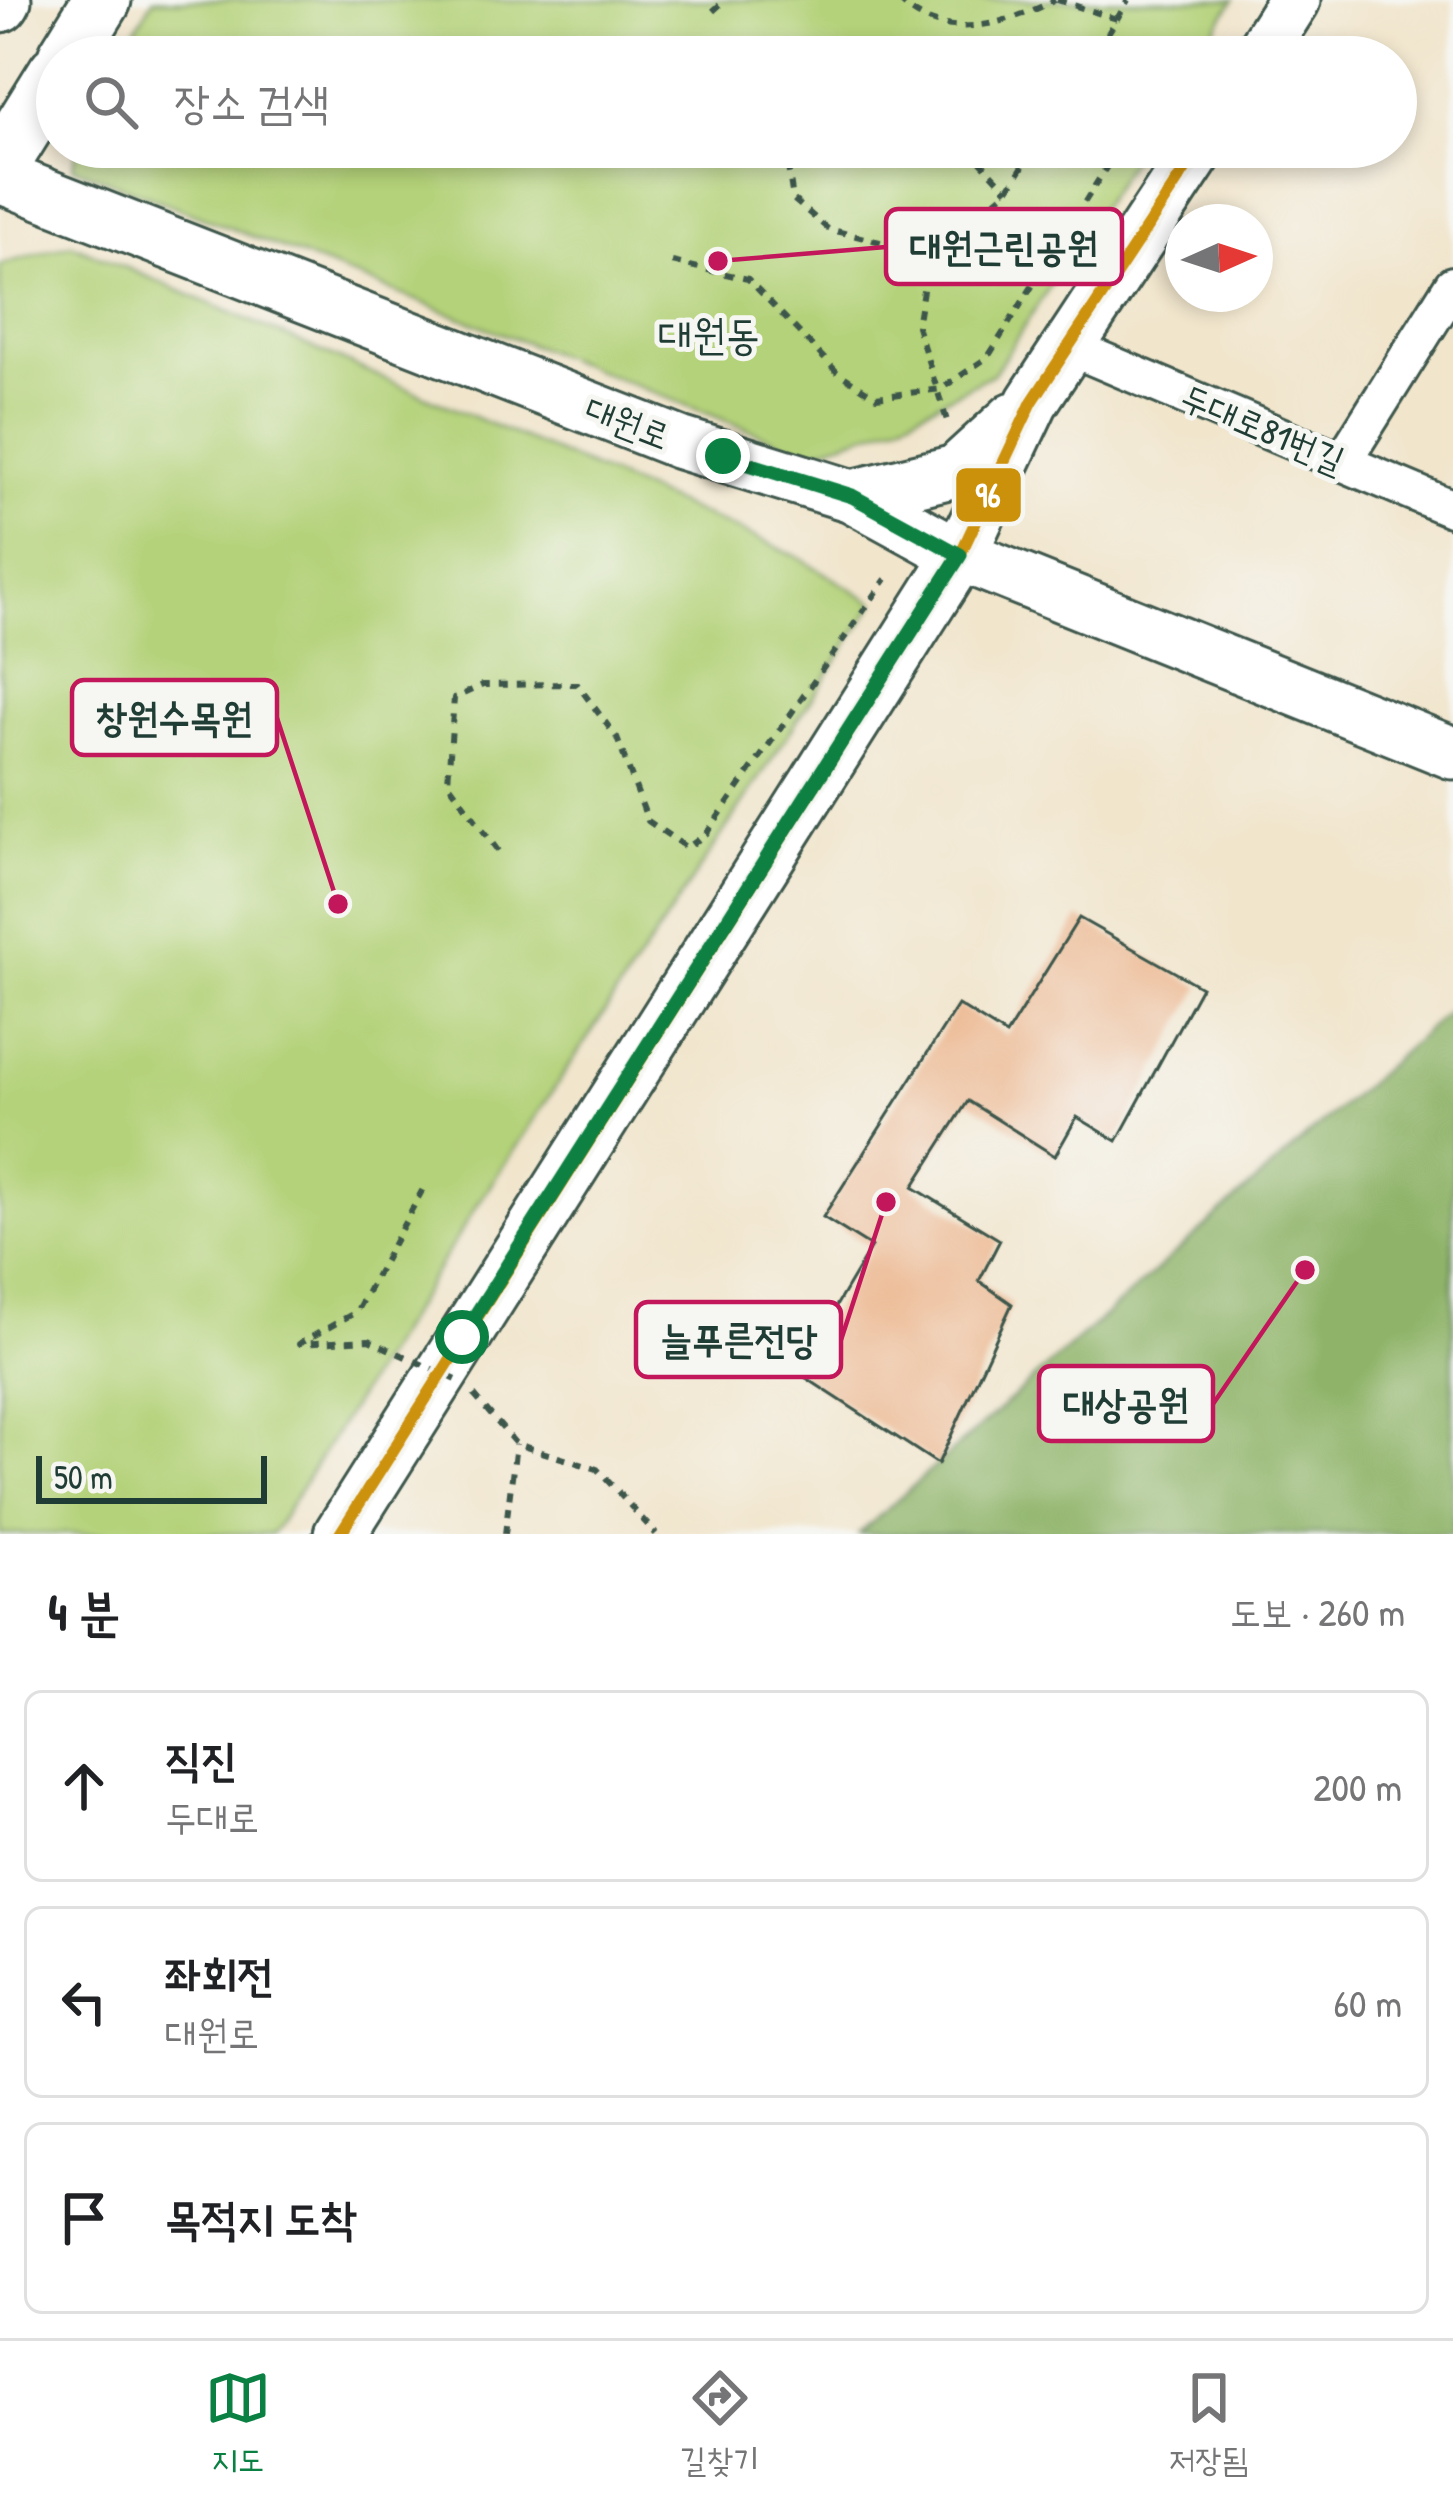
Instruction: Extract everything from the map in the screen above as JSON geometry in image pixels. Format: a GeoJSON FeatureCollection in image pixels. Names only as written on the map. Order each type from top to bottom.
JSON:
{"type":"FeatureCollection","features":[{"type":"Feature","properties":{"kind":"main road"},"geometry":{"type":"LineString","coordinates":[[80,36],[102,0]]}},
{"type":"Feature","properties":{"kind":"main road"},"geometry":{"type":"LineString","coordinates":[[0,164],[36,107]]}},
{"type":"Feature","properties":{"kind":"street"},"geometry":{"type":"LineString","coordinates":[[1271,36],[1294,0]]}},
{"type":"Feature","properties":{"kind":"street"},"geometry":{"type":"LineString","coordinates":[[852,496],[956,471],[1032,402],[1072,348],[1187,168]]}},
{"type":"Feature","properties":{"kind":"street","name":"대원로"},"geometry":{"type":"LineString","coordinates":[[0,177],[680,443],[852,496],[960,555],[1453,753]]}},
{"type":"Feature","properties":{"kind":"street"},"geometry":{"type":"LineString","coordinates":[[1343,461],[1453,285]]}},
{"type":"Feature","properties":{"kind":"street","name":"두대로81번길"},"geometry":{"type":"LineString","coordinates":[[1072,348],[1453,509]]}},
{"type":"Feature","properties":{"kind":"street"},"geometry":{"type":"LineString","coordinates":[[340,1534],[960,555],[1032,402]]}},
{"type":"Feature","properties":{"kind":"path"},"geometry":{"type":"LineString","coordinates":[[713,11],[725,0]]}},
{"type":"Feature","properties":{"kind":"path"},"geometry":{"type":"LineString","coordinates":[[899,0],[951,29],[1021,17],[1056,0],[1117,19]]}},
{"type":"Feature","properties":{"kind":"path"},"geometry":{"type":"LineString","coordinates":[[1106,36],[1128,0]]}},
{"type":"Feature","properties":{"kind":"path"},"geometry":{"type":"LineString","coordinates":[[788,168],[793,199],[828,230],[928,254]]}},
{"type":"Feature","properties":{"kind":"path"},"geometry":{"type":"LineString","coordinates":[[987,168],[1008,190]]}},
{"type":"Feature","properties":{"kind":"path"},"geometry":{"type":"LineString","coordinates":[[956,471],[941,389],[917,326],[928,254],[1008,190],[1022,168]]}},
{"type":"Feature","properties":{"kind":"path"},"geometry":{"type":"LineString","coordinates":[[672,262],[748,279],[837,372],[876,397],[941,389],[988,357],[1106,168]]}},
{"type":"Feature","properties":{"kind":"path"},"geometry":{"type":"LineString","coordinates":[[498,851],[448,782],[454,698],[483,685],[577,684],[617,738],[648,821],[687,848],[706,834],[886,579]]}},
{"type":"Feature","properties":{"kind":"path"},"geometry":{"type":"LineString","coordinates":[[423,1189],[356,1312],[299,1343],[369,1340],[463,1383],[516,1444],[597,1469],[656,1534]]}},
{"type":"Feature","properties":{"kind":"path"},"geometry":{"type":"LineString","coordinates":[[505,1534],[516,1444]]}},
{"type":"Feature","properties":{"kind":"green space"},"geometry":{"type":"Polygon","coordinates":[[[153,0],[1234,0],[1211,36],[132,36],[153,0]]]}},
{"type":"Feature","properties":{"kind":"green space"},"geometry":{"type":"Polygon","coordinates":[[[76,168],[1126,168],[994,373],[898,423],[809,453],[76,168]]]}},
{"type":"Feature","properties":{"kind":"green space"},"geometry":{"type":"Polygon","coordinates":[[[71,244],[791,553],[875,603],[478,1204],[272,1534],[0,1534],[0,265],[71,244]]]}},
{"type":"Feature","properties":{"kind":"green space"},"geometry":{"type":"Polygon","coordinates":[[[1453,1007],[1453,1534],[859,1534],[938,1464],[1453,1007]]]}},
{"type":"Feature","properties":{"kind":"building"},"geometry":{"type":"Polygon","coordinates":[[[1079,918],[1201,987],[1117,1141],[1077,1117],[1055,1156],[968,1101],[913,1187],[1000,1240],[979,1281],[1012,1304],[938,1464],[797,1372],[871,1247],[823,1217],[958,1005],[1006,1035],[1079,918]]]}},
{"type":"Feature","properties":{"kind":"transit line","name":"96"},"geometry":{"type":"LineString","coordinates":[[340,1534],[960,555],[1032,402],[1186,168]]}},
{"type":"Feature","properties":{"kind":"place","name":"대원근린공원"},"geometry":{"type":"Point","coordinates":[718,261]}},
{"type":"Feature","properties":{"kind":"place","name":"창원수목원"},"geometry":{"type":"Point","coordinates":[338,904]}},
{"type":"Feature","properties":{"kind":"place","name":"늘푸른전당"},"geometry":{"type":"Point","coordinates":[886,1202]}},
{"type":"Feature","properties":{"kind":"place","name":"대상공원"},"geometry":{"type":"Point","coordinates":[1305,1270]}},
{"type":"Feature","properties":{"kind":"district","name":"대원동"},"geometry":{"type":"Point","coordinates":[709,334]}},
{"type":"Feature","properties":{"kind":"route"},"geometry":{"type":"LineString","coordinates":[[462,1337],[960,555],[852,496],[723,456]]}}]}
